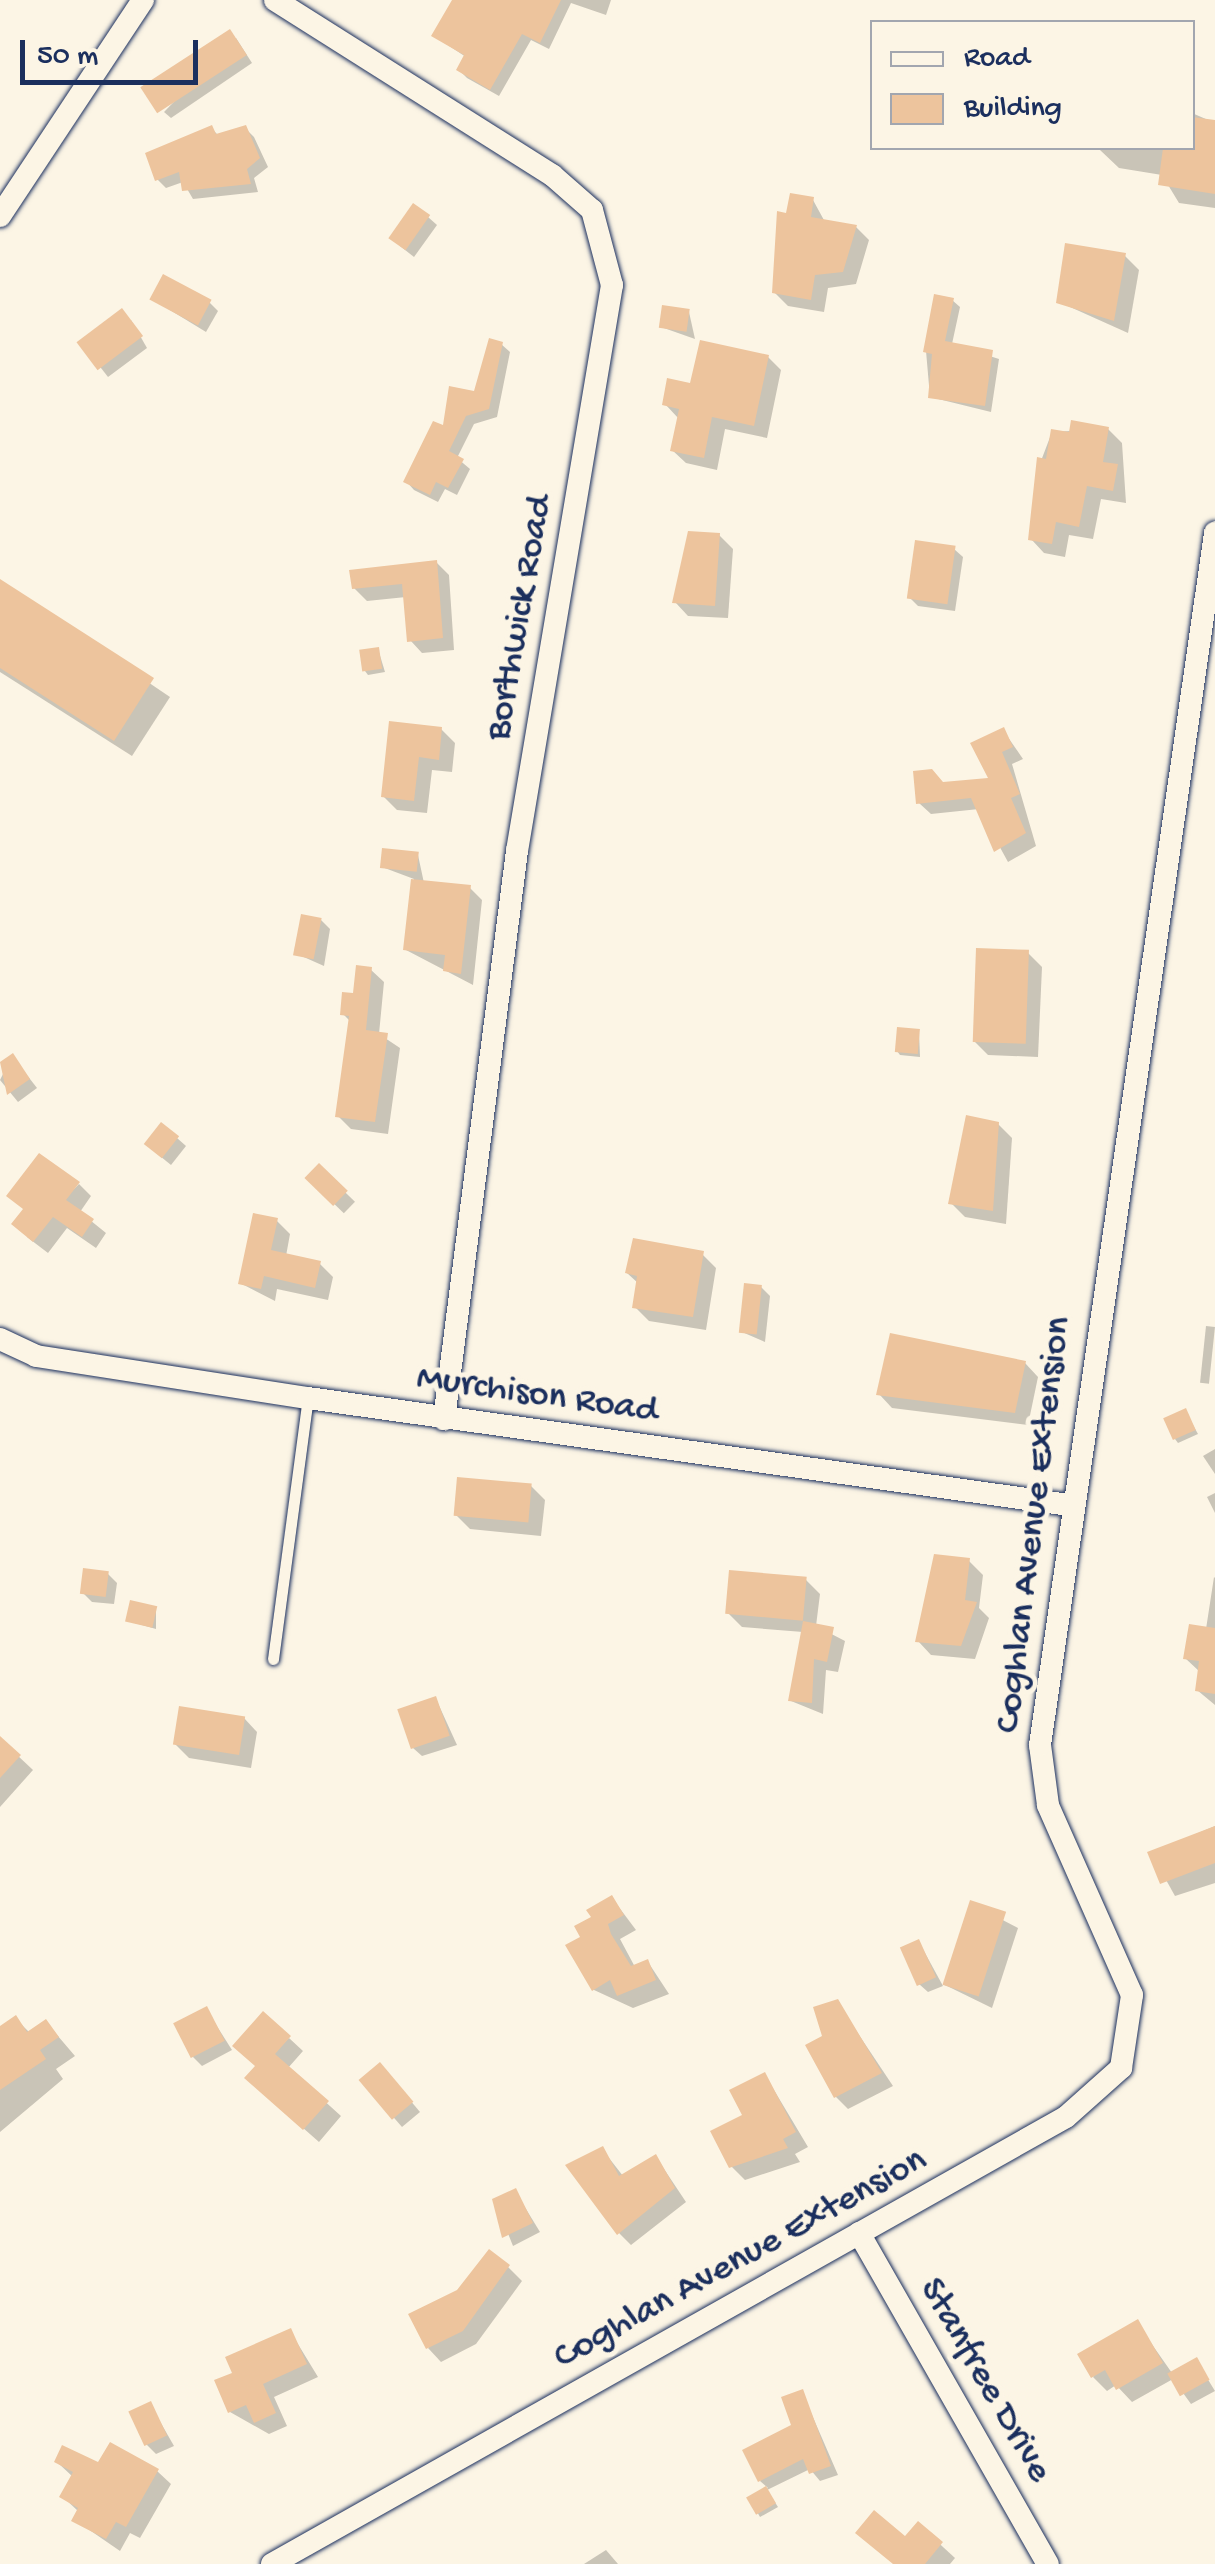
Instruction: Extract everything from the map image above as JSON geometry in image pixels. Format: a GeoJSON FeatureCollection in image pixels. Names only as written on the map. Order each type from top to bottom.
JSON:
{"type":"FeatureCollection","features":[{"type":"Feature","properties":{"kind":"street"},"geometry":{"type":"LineString","coordinates":[[0,216],[144,0]]}},
{"type":"Feature","properties":{"kind":"street","name":"Borthwick Road"},"geometry":{"type":"LineString","coordinates":[[275,0],[552,175],[592,210],[612,285],[517,851],[444,1418]]}},
{"type":"Feature","properties":{"kind":"street","name":"Coghlan Avenue Extension"},"geometry":{"type":"LineString","coordinates":[[272,2564],[1099,2096],[1131,2046],[1132,1995],[1042,1775],[1069,1504],[1215,533]]}},
{"type":"Feature","properties":{"kind":"street","name":"Murchison Road"},"geometry":{"type":"LineString","coordinates":[[0,1339],[36,1356],[308,1398],[1069,1504]]}},
{"type":"Feature","properties":{"kind":"street","name":"Stanfree Drive"},"geometry":{"type":"LineString","coordinates":[[860,2233],[1048,2564]]}},
{"type":"Feature","properties":{"kind":"lane"},"geometry":{"type":"LineString","coordinates":[[273,1659],[308,1398]]}},
{"type":"Feature","properties":{"kind":"building"},"geometry":{"type":"Polygon","coordinates":[[[452,0],[561,0],[540,43],[522,34],[490,90],[456,70],[464,55],[431,36],[452,0]]]}},
{"type":"Feature","properties":{"kind":"building"},"geometry":{"type":"Polygon","coordinates":[[[230,29],[247,55],[157,113],[140,87],[230,29]]]}},
{"type":"Feature","properties":{"kind":"building"},"geometry":{"type":"Polygon","coordinates":[[[1195,117],[1215,120],[1215,194],[1158,185],[1163,150],[1195,150],[1195,117]]]}},
{"type":"Feature","properties":{"kind":"building"},"geometry":{"type":"Polygon","coordinates":[[[212,125],[216,134],[246,125],[260,158],[247,169],[251,184],[182,191],[179,172],[155,181],[145,153],[212,125]]]}},
{"type":"Feature","properties":{"kind":"building"},"geometry":{"type":"Polygon","coordinates":[[[790,193],[814,197],[811,217],[857,225],[843,272],[815,275],[811,300],[772,293],[777,211],[786,213],[790,193]]]}},
{"type":"Feature","properties":{"kind":"building"},"geometry":{"type":"Polygon","coordinates":[[[413,203],[430,215],[406,250],[388,238],[413,203]]]}},
{"type":"Feature","properties":{"kind":"building"},"geometry":{"type":"Polygon","coordinates":[[[1065,243],[1126,253],[1114,321],[1056,303],[1065,243]]]}},
{"type":"Feature","properties":{"kind":"building"},"geometry":{"type":"Polygon","coordinates":[[[163,274],[212,300],[198,325],[149,300],[163,274]]]}},
{"type":"Feature","properties":{"kind":"building"},"geometry":{"type":"Polygon","coordinates":[[[934,294],[954,298],[945,341],[993,350],[985,406],[928,398],[932,354],[923,352],[934,294]]]}},
{"type":"Feature","properties":{"kind":"building"},"geometry":{"type":"Polygon","coordinates":[[[662,305],[690,309],[687,332],[659,328],[662,305]]]}},
{"type":"Feature","properties":{"kind":"building"},"geometry":{"type":"Polygon","coordinates":[[[122,308],[143,336],[98,370],[76,342],[122,308]]]}},
{"type":"Feature","properties":{"kind":"building"},"geometry":{"type":"Polygon","coordinates":[[[489,338],[503,342],[489,409],[466,416],[449,451],[464,459],[448,488],[436,482],[430,495],[403,482],[433,421],[443,425],[449,386],[474,391],[489,338]]]}},
{"type":"Feature","properties":{"kind":"building"},"geometry":{"type":"Polygon","coordinates":[[[700,340],[769,355],[754,426],[712,417],[704,458],[670,451],[679,409],[662,405],[667,378],[690,383],[700,340]]]}},
{"type":"Feature","properties":{"kind":"building"},"geometry":{"type":"Polygon","coordinates":[[[1071,420],[1109,427],[1103,462],[1118,464],[1113,491],[1087,486],[1079,527],[1056,522],[1052,544],[1028,540],[1037,457],[1046,459],[1051,429],[1069,432],[1071,420]]]}},
{"type":"Feature","properties":{"kind":"building"},"geometry":{"type":"Polygon","coordinates":[[[688,531],[720,533],[715,606],[672,603],[688,531]]]}},
{"type":"Feature","properties":{"kind":"building"},"geometry":{"type":"Polygon","coordinates":[[[915,540],[956,546],[947,604],[907,598],[915,540]]]}},
{"type":"Feature","properties":{"kind":"building"},"geometry":{"type":"Polygon","coordinates":[[[437,560],[443,638],[407,642],[402,584],[352,589],[349,570],[437,560]]]}},
{"type":"Feature","properties":{"kind":"building"},"geometry":{"type":"Polygon","coordinates":[[[0,579],[154,678],[114,741],[0,668],[0,579]]]}},
{"type":"Feature","properties":{"kind":"building"},"geometry":{"type":"Polygon","coordinates":[[[379,647],[382,669],[362,672],[359,650],[379,647]]]}},
{"type":"Feature","properties":{"kind":"building"},"geometry":{"type":"Polygon","coordinates":[[[389,721],[442,727],[439,760],[419,757],[414,801],[381,797],[389,721]]]}},
{"type":"Feature","properties":{"kind":"building"},"geometry":{"type":"Polygon","coordinates":[[[1004,727],[1013,747],[1002,752],[1020,794],[1011,798],[1026,833],[994,852],[971,798],[916,804],[913,771],[932,769],[943,782],[988,778],[970,743],[1004,727]]]}},
{"type":"Feature","properties":{"kind":"building"},"geometry":{"type":"Polygon","coordinates":[[[382,848],[419,852],[417,872],[380,868],[382,848]]]}},
{"type":"Feature","properties":{"kind":"building"},"geometry":{"type":"Polygon","coordinates":[[[411,879],[471,885],[461,974],[443,971],[445,955],[403,950],[411,879]]]}},
{"type":"Feature","properties":{"kind":"building"},"geometry":{"type":"Polygon","coordinates":[[[301,914],[322,918],[314,959],[293,955],[301,914]]]}},
{"type":"Feature","properties":{"kind":"building"},"geometry":{"type":"Polygon","coordinates":[[[976,948],[1029,950],[1026,1044],[973,1042],[976,948]]]}},
{"type":"Feature","properties":{"kind":"building"},"geometry":{"type":"Polygon","coordinates":[[[356,965],[372,967],[366,1030],[388,1033],[375,1122],[335,1117],[349,1016],[340,1015],[342,992],[353,993],[356,965]]]}},
{"type":"Feature","properties":{"kind":"building"},"geometry":{"type":"Polygon","coordinates":[[[897,1027],[920,1029],[918,1054],[895,1052],[897,1027]]]}},
{"type":"Feature","properties":{"kind":"building"},"geometry":{"type":"Polygon","coordinates":[[[13,1053],[30,1079],[7,1095],[0,1062],[13,1053]]]}},
{"type":"Feature","properties":{"kind":"building"},"geometry":{"type":"Polygon","coordinates":[[[966,1115],[999,1122],[993,1211],[948,1204],[966,1115]]]}},
{"type":"Feature","properties":{"kind":"building"},"geometry":{"type":"Polygon","coordinates":[[[161,1122],[179,1136],[162,1158],[144,1144],[161,1122]]]}},
{"type":"Feature","properties":{"kind":"building"},"geometry":{"type":"Polygon","coordinates":[[[39,1153],[80,1182],[66,1200],[94,1219],[82,1237],[53,1217],[33,1242],[11,1224],[23,1209],[6,1196],[39,1153]]]}},
{"type":"Feature","properties":{"kind":"building"},"geometry":{"type":"Polygon","coordinates":[[[319,1163],[348,1191],[333,1206],[304,1178],[319,1163]]]}},
{"type":"Feature","properties":{"kind":"building"},"geometry":{"type":"Polygon","coordinates":[[[253,1213],[278,1218],[271,1250],[321,1261],[315,1288],[264,1276],[261,1289],[238,1284],[253,1213]]]}},
{"type":"Feature","properties":{"kind":"building"},"geometry":{"type":"Polygon","coordinates":[[[633,1238],[704,1251],[693,1317],[632,1308],[637,1276],[625,1273],[633,1238]]]}},
{"type":"Feature","properties":{"kind":"building"},"geometry":{"type":"Polygon","coordinates":[[[744,1283],[762,1285],[757,1335],[739,1333],[744,1283]]]}},
{"type":"Feature","properties":{"kind":"building"},"geometry":{"type":"Polygon","coordinates":[[[890,1333],[1026,1361],[1015,1413],[876,1395],[890,1333]]]}},
{"type":"Feature","properties":{"kind":"building"},"geometry":{"type":"Polygon","coordinates":[[[1186,1408],[1196,1430],[1173,1440],[1163,1418],[1186,1408]]]}},
{"type":"Feature","properties":{"kind":"building"},"geometry":{"type":"Polygon","coordinates":[[[457,1477],[532,1484],[528,1522],[454,1516],[457,1477]]]}},
{"type":"Feature","properties":{"kind":"building"},"geometry":{"type":"Polygon","coordinates":[[[934,1554],[970,1558],[965,1600],[977,1602],[961,1646],[915,1642],[934,1554]]]}},
{"type":"Feature","properties":{"kind":"building"},"geometry":{"type":"Polygon","coordinates":[[[83,1568],[109,1571],[106,1597],[80,1594],[83,1568]]]}},
{"type":"Feature","properties":{"kind":"building"},"geometry":{"type":"Polygon","coordinates":[[[729,1570],[807,1577],[803,1621],[725,1614],[729,1570]]]}},
{"type":"Feature","properties":{"kind":"building"},"geometry":{"type":"Polygon","coordinates":[[[130,1600],[157,1606],[152,1628],[125,1621],[130,1600]]]}},
{"type":"Feature","properties":{"kind":"building"},"geometry":{"type":"Polygon","coordinates":[[[803,1621],[834,1627],[827,1662],[814,1659],[812,1703],[788,1701],[803,1621]]]}},
{"type":"Feature","properties":{"kind":"building"},"geometry":{"type":"Polygon","coordinates":[[[1189,1624],[1215,1628],[1215,1694],[1195,1691],[1199,1661],[1183,1659],[1189,1624]]]}},
{"type":"Feature","properties":{"kind":"building"},"geometry":{"type":"Polygon","coordinates":[[[436,1696],[450,1736],[411,1749],[397,1709],[436,1696]]]}},
{"type":"Feature","properties":{"kind":"building"},"geometry":{"type":"Polygon","coordinates":[[[179,1706],[245,1716],[239,1755],[173,1745],[179,1706]]]}},
{"type":"Feature","properties":{"kind":"building"},"geometry":{"type":"Polygon","coordinates":[[[0,1736],[21,1755],[0,1778],[0,1736]]]}},
{"type":"Feature","properties":{"kind":"building"},"geometry":{"type":"Polygon","coordinates":[[[1215,1826],[1215,1863],[1160,1884],[1147,1852],[1215,1826]]]}},
{"type":"Feature","properties":{"kind":"building"},"geometry":{"type":"Polygon","coordinates":[[[612,1895],[624,1915],[608,1924],[611,1934],[631,1966],[648,1959],[656,1980],[617,1996],[610,1980],[592,1991],[565,1945],[580,1937],[574,1926],[591,1917],[586,1910],[612,1895]]]}},
{"type":"Feature","properties":{"kind":"building"},"geometry":{"type":"Polygon","coordinates":[[[970,1900],[1006,1912],[979,1996],[942,1985],[970,1900]]]}},
{"type":"Feature","properties":{"kind":"building"},"geometry":{"type":"Polygon","coordinates":[[[919,1939],[936,1977],[917,1986],[900,1948],[919,1939]]]}},
{"type":"Feature","properties":{"kind":"building"},"geometry":{"type":"Polygon","coordinates":[[[838,1999],[882,2073],[834,2098],[805,2045],[822,2036],[813,2007],[838,1999]]]}},
{"type":"Feature","properties":{"kind":"building"},"geometry":{"type":"Polygon","coordinates":[[[207,2006],[225,2041],[191,2058],[173,2023],[207,2006]]]}},
{"type":"Feature","properties":{"kind":"building"},"geometry":{"type":"Polygon","coordinates":[[[263,2011],[291,2036],[275,2054],[329,2101],[303,2130],[244,2078],[255,2066],[232,2046],[263,2011]]]}},
{"type":"Feature","properties":{"kind":"building"},"geometry":{"type":"Polygon","coordinates":[[[16,2015],[27,2032],[46,2019],[59,2037],[40,2050],[46,2059],[0,2090],[0,2026],[16,2015]]]}},
{"type":"Feature","properties":{"kind":"building"},"geometry":{"type":"Polygon","coordinates":[[[380,2062],[413,2102],[392,2120],[359,2080],[380,2062]]]}},
{"type":"Feature","properties":{"kind":"building"},"geometry":{"type":"Polygon","coordinates":[[[765,2072],[796,2132],[783,2139],[788,2148],[729,2168],[710,2131],[742,2115],[729,2090],[765,2072]]]}},
{"type":"Feature","properties":{"kind":"building"},"geometry":{"type":"Polygon","coordinates":[[[603,2146],[619,2176],[656,2154],[675,2188],[617,2235],[565,2165],[603,2146]]]}},
{"type":"Feature","properties":{"kind":"building"},"geometry":{"type":"Polygon","coordinates":[[[516,2188],[533,2223],[502,2238],[492,2199],[516,2188]]]}},
{"type":"Feature","properties":{"kind":"building"},"geometry":{"type":"Polygon","coordinates":[[[489,2249],[510,2265],[463,2331],[426,2349],[408,2314],[457,2290],[489,2249]]]}},
{"type":"Feature","properties":{"kind":"building"},"geometry":{"type":"Polygon","coordinates":[[[1138,2319],[1163,2363],[1116,2390],[1105,2370],[1091,2378],[1077,2354],[1138,2319]]]}},
{"type":"Feature","properties":{"kind":"building"},"geometry":{"type":"Polygon","coordinates":[[[291,2328],[307,2364],[263,2384],[276,2413],[254,2423],[246,2405],[228,2413],[214,2380],[232,2373],[225,2357],[291,2328]]]}},
{"type":"Feature","properties":{"kind":"building"},"geometry":{"type":"Polygon","coordinates":[[[1197,2357],[1210,2380],[1180,2396],[1167,2373],[1197,2357]]]}},
{"type":"Feature","properties":{"kind":"building"},"geometry":{"type":"Polygon","coordinates":[[[803,2389],[831,2466],[809,2474],[803,2459],[758,2482],[742,2450],[791,2425],[781,2397],[803,2389]]]}},
{"type":"Feature","properties":{"kind":"building"},"geometry":{"type":"Polygon","coordinates":[[[151,2401],[167,2435],[144,2446],[128,2412],[151,2401]]]}},
{"type":"Feature","properties":{"kind":"building"},"geometry":{"type":"Polygon","coordinates":[[[110,2442],[159,2469],[126,2527],[116,2522],[106,2539],[71,2521],[78,2508],[59,2497],[73,2472],[54,2462],[62,2445],[98,2462],[110,2442]]]}},
{"type":"Feature","properties":{"kind":"building"},"geometry":{"type":"Polygon","coordinates":[[[766,2486],[776,2503],[756,2515],[746,2498],[766,2486]]]}},
{"type":"Feature","properties":{"kind":"building"},"geometry":{"type":"Polygon","coordinates":[[[874,2510],[905,2536],[918,2521],[943,2542],[925,2564],[893,2564],[855,2533],[874,2510]]]}}]}
